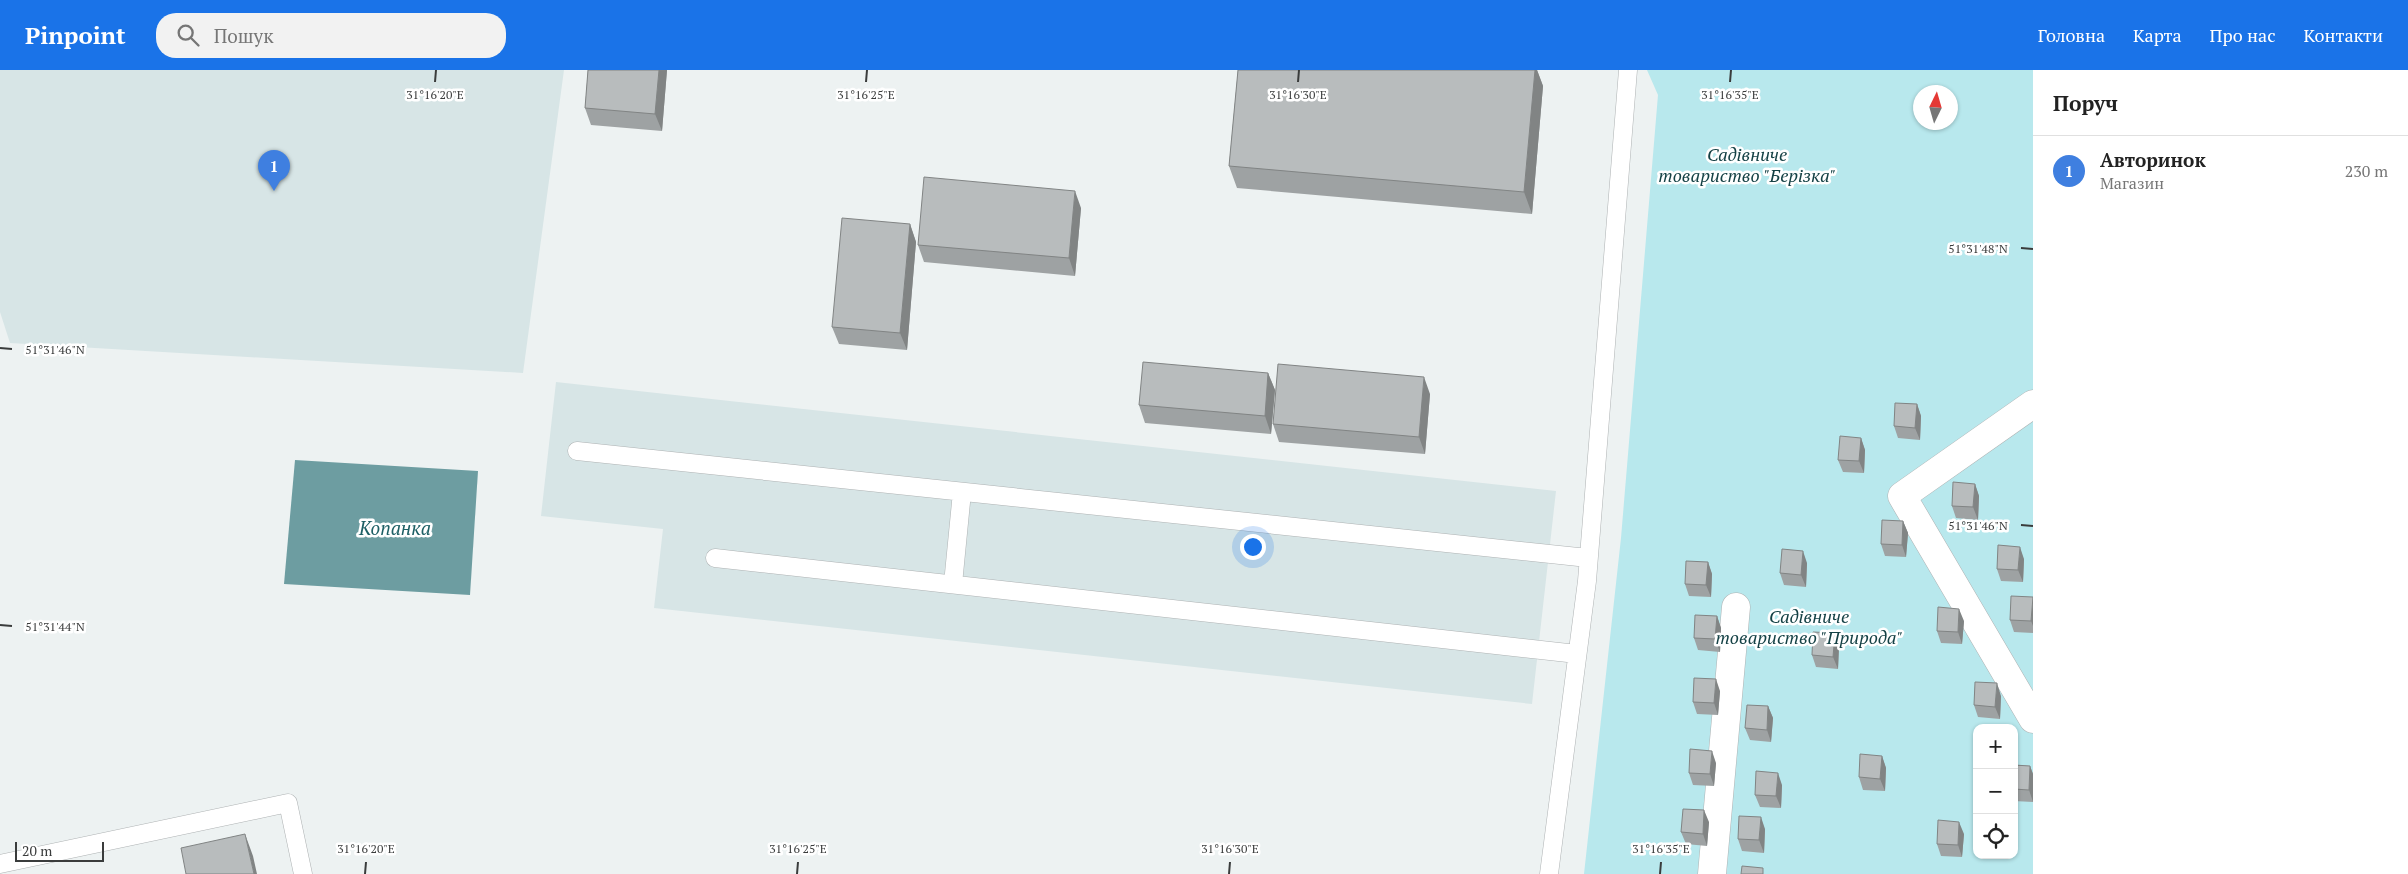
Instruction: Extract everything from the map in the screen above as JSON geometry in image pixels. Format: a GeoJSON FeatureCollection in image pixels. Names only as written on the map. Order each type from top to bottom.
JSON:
{"type":"FeatureCollection","features":[{"type":"Feature","properties":{"kind":"street"},"geometry":{"type":"LineString","coordinates":[[2033,404],[1902,496],[2033,719]]}},
{"type":"Feature","properties":{"kind":"street"},"geometry":{"type":"LineString","coordinates":[[1712,874],[1736,607]]}},
{"type":"Feature","properties":{"kind":"lane"},"geometry":{"type":"LineString","coordinates":[[1549,874],[1588,558],[1628,70]]}},
{"type":"Feature","properties":{"kind":"lane"},"geometry":{"type":"LineString","coordinates":[[577,451],[1588,558]]}},
{"type":"Feature","properties":{"kind":"lane"},"geometry":{"type":"LineString","coordinates":[[952,584],[962,492]]}},
{"type":"Feature","properties":{"kind":"lane"},"geometry":{"type":"LineString","coordinates":[[715,558],[1577,654]]}},
{"type":"Feature","properties":{"kind":"lane"},"geometry":{"type":"LineString","coordinates":[[0,864],[288,803],[303,874]]}},
{"type":"Feature","properties":{"kind":"shaded area"},"geometry":{"type":"Polygon","coordinates":[[[0,70],[564,70],[523,373],[10,343],[0,312],[0,70]]]}},
{"type":"Feature","properties":{"kind":"shaded area"},"geometry":{"type":"Polygon","coordinates":[[[556,382],[1556,491],[1532,704],[654,608],[663,529],[541,516],[556,382]]]}},
{"type":"Feature","properties":{"kind":"green space","name":"Садівниче товариство \"Природа\""},"geometry":{"type":"Polygon","coordinates":[[[1647,70],[2033,70],[2033,874],[1584,874],[1621,538],[1658,95],[1647,70]]]}},
{"type":"Feature","properties":{"kind":"water","name":"Копанка"},"geometry":{"type":"Polygon","coordinates":[[[295,460],[478,471],[470,595],[284,584],[295,460]]]}},
{"type":"Feature","properties":{"kind":"building"},"geometry":{"type":"Polygon","coordinates":[[[588,70],[659,70],[655,114],[585,108],[588,70]]]}},
{"type":"Feature","properties":{"kind":"building"},"geometry":{"type":"Polygon","coordinates":[[[1238,70],[1535,70],[1524,192],[1229,166],[1238,70]]]}},
{"type":"Feature","properties":{"kind":"building"},"geometry":{"type":"Polygon","coordinates":[[[924,177],[1075,191],[1069,258],[918,245],[924,177]]]}},
{"type":"Feature","properties":{"kind":"building"},"geometry":{"type":"Polygon","coordinates":[[[842,218],[910,224],[900,333],[832,327],[842,218]]]}},
{"type":"Feature","properties":{"kind":"building"},"geometry":{"type":"Polygon","coordinates":[[[1143,362],[1268,373],[1265,416],[1139,405],[1143,362]]]}},
{"type":"Feature","properties":{"kind":"building"},"geometry":{"type":"Polygon","coordinates":[[[1278,364],[1424,377],[1419,437],[1273,424],[1278,364]]]}},
{"type":"Feature","properties":{"kind":"building"},"geometry":{"type":"Polygon","coordinates":[[[1895,403],[1917,404],[1915,428],[1894,426],[1895,403]]]}},
{"type":"Feature","properties":{"kind":"building"},"geometry":{"type":"Polygon","coordinates":[[[1840,436],[1861,438],[1859,461],[1838,460],[1840,436]]]}},
{"type":"Feature","properties":{"kind":"building"},"geometry":{"type":"Polygon","coordinates":[[[1953,482],[1975,484],[1973,507],[1952,506],[1953,482]]]}},
{"type":"Feature","properties":{"kind":"building"},"geometry":{"type":"Polygon","coordinates":[[[1882,520],[1903,521],[1902,545],[1881,544],[1882,520]]]}},
{"type":"Feature","properties":{"kind":"building"},"geometry":{"type":"Polygon","coordinates":[[[1998,545],[2020,547],[2018,570],[1997,569],[1998,545]]]}},
{"type":"Feature","properties":{"kind":"building"},"geometry":{"type":"Polygon","coordinates":[[[1782,549],[1803,551],[1801,575],[1780,573],[1782,549]]]}},
{"type":"Feature","properties":{"kind":"building"},"geometry":{"type":"Polygon","coordinates":[[[1686,561],[1708,562],[1706,585],[1685,584],[1686,561]]]}},
{"type":"Feature","properties":{"kind":"building"},"geometry":{"type":"Polygon","coordinates":[[[2011,596],[2033,597],[2031,621],[2010,620],[2011,596]]]}},
{"type":"Feature","properties":{"kind":"building"},"geometry":{"type":"Polygon","coordinates":[[[1938,607],[1959,609],[1958,632],[1937,631],[1938,607]]]}},
{"type":"Feature","properties":{"kind":"building"},"geometry":{"type":"Polygon","coordinates":[[[1695,615],[1717,616],[1715,639],[1694,638],[1695,615]]]}},
{"type":"Feature","properties":{"kind":"building"},"geometry":{"type":"Polygon","coordinates":[[[1813,632],[1835,633],[1833,657],[1812,655],[1813,632]]]}},
{"type":"Feature","properties":{"kind":"building"},"geometry":{"type":"Polygon","coordinates":[[[1694,678],[1716,679],[1714,703],[1693,702],[1694,678]]]}},
{"type":"Feature","properties":{"kind":"building"},"geometry":{"type":"Polygon","coordinates":[[[1975,682],[1997,683],[1995,707],[1974,705],[1975,682]]]}},
{"type":"Feature","properties":{"kind":"building"},"geometry":{"type":"Polygon","coordinates":[[[1747,705],[1768,706],[1767,730],[1745,728],[1747,705]]]}},
{"type":"Feature","properties":{"kind":"building"},"geometry":{"type":"Polygon","coordinates":[[[1690,749],[1712,751],[1710,774],[1689,773],[1690,749]]]}},
{"type":"Feature","properties":{"kind":"building"},"geometry":{"type":"Polygon","coordinates":[[[1860,754],[1882,756],[1880,779],[1859,777],[1860,754]]]}},
{"type":"Feature","properties":{"kind":"building"},"geometry":{"type":"Polygon","coordinates":[[[2018,765],[2030,766],[2029,790],[2018,789],[2018,765]]]}},
{"type":"Feature","properties":{"kind":"building"},"geometry":{"type":"Polygon","coordinates":[[[1756,771],[1778,773],[1776,796],[1755,795],[1756,771]]]}},
{"type":"Feature","properties":{"kind":"building"},"geometry":{"type":"Polygon","coordinates":[[[1683,809],[1704,810],[1703,834],[1681,832],[1683,809]]]}},
{"type":"Feature","properties":{"kind":"building"},"geometry":{"type":"Polygon","coordinates":[[[1739,816],[1761,817],[1759,840],[1738,839],[1739,816]]]}},
{"type":"Feature","properties":{"kind":"building"},"geometry":{"type":"Polygon","coordinates":[[[1938,820],[1959,822],[1958,845],[1937,844],[1938,820]]]}},
{"type":"Feature","properties":{"kind":"building"},"geometry":{"type":"Polygon","coordinates":[[[245,834],[254,874],[186,874],[181,848],[245,834]]]}},
{"type":"Feature","properties":{"kind":"building"},"geometry":{"type":"Polygon","coordinates":[[[1742,866],[1763,868],[1763,874],[1741,874],[1742,866]]]}},
{"type":"Feature","properties":{"kind":"place","name":"Авторинок"},"geometry":{"type":"Point","coordinates":[274,191]}},
{"type":"Feature","properties":{"kind":"park label","name":"Садівниче товариство \"Берізка\""},"geometry":{"type":"Point","coordinates":[1747,165]}}]}
